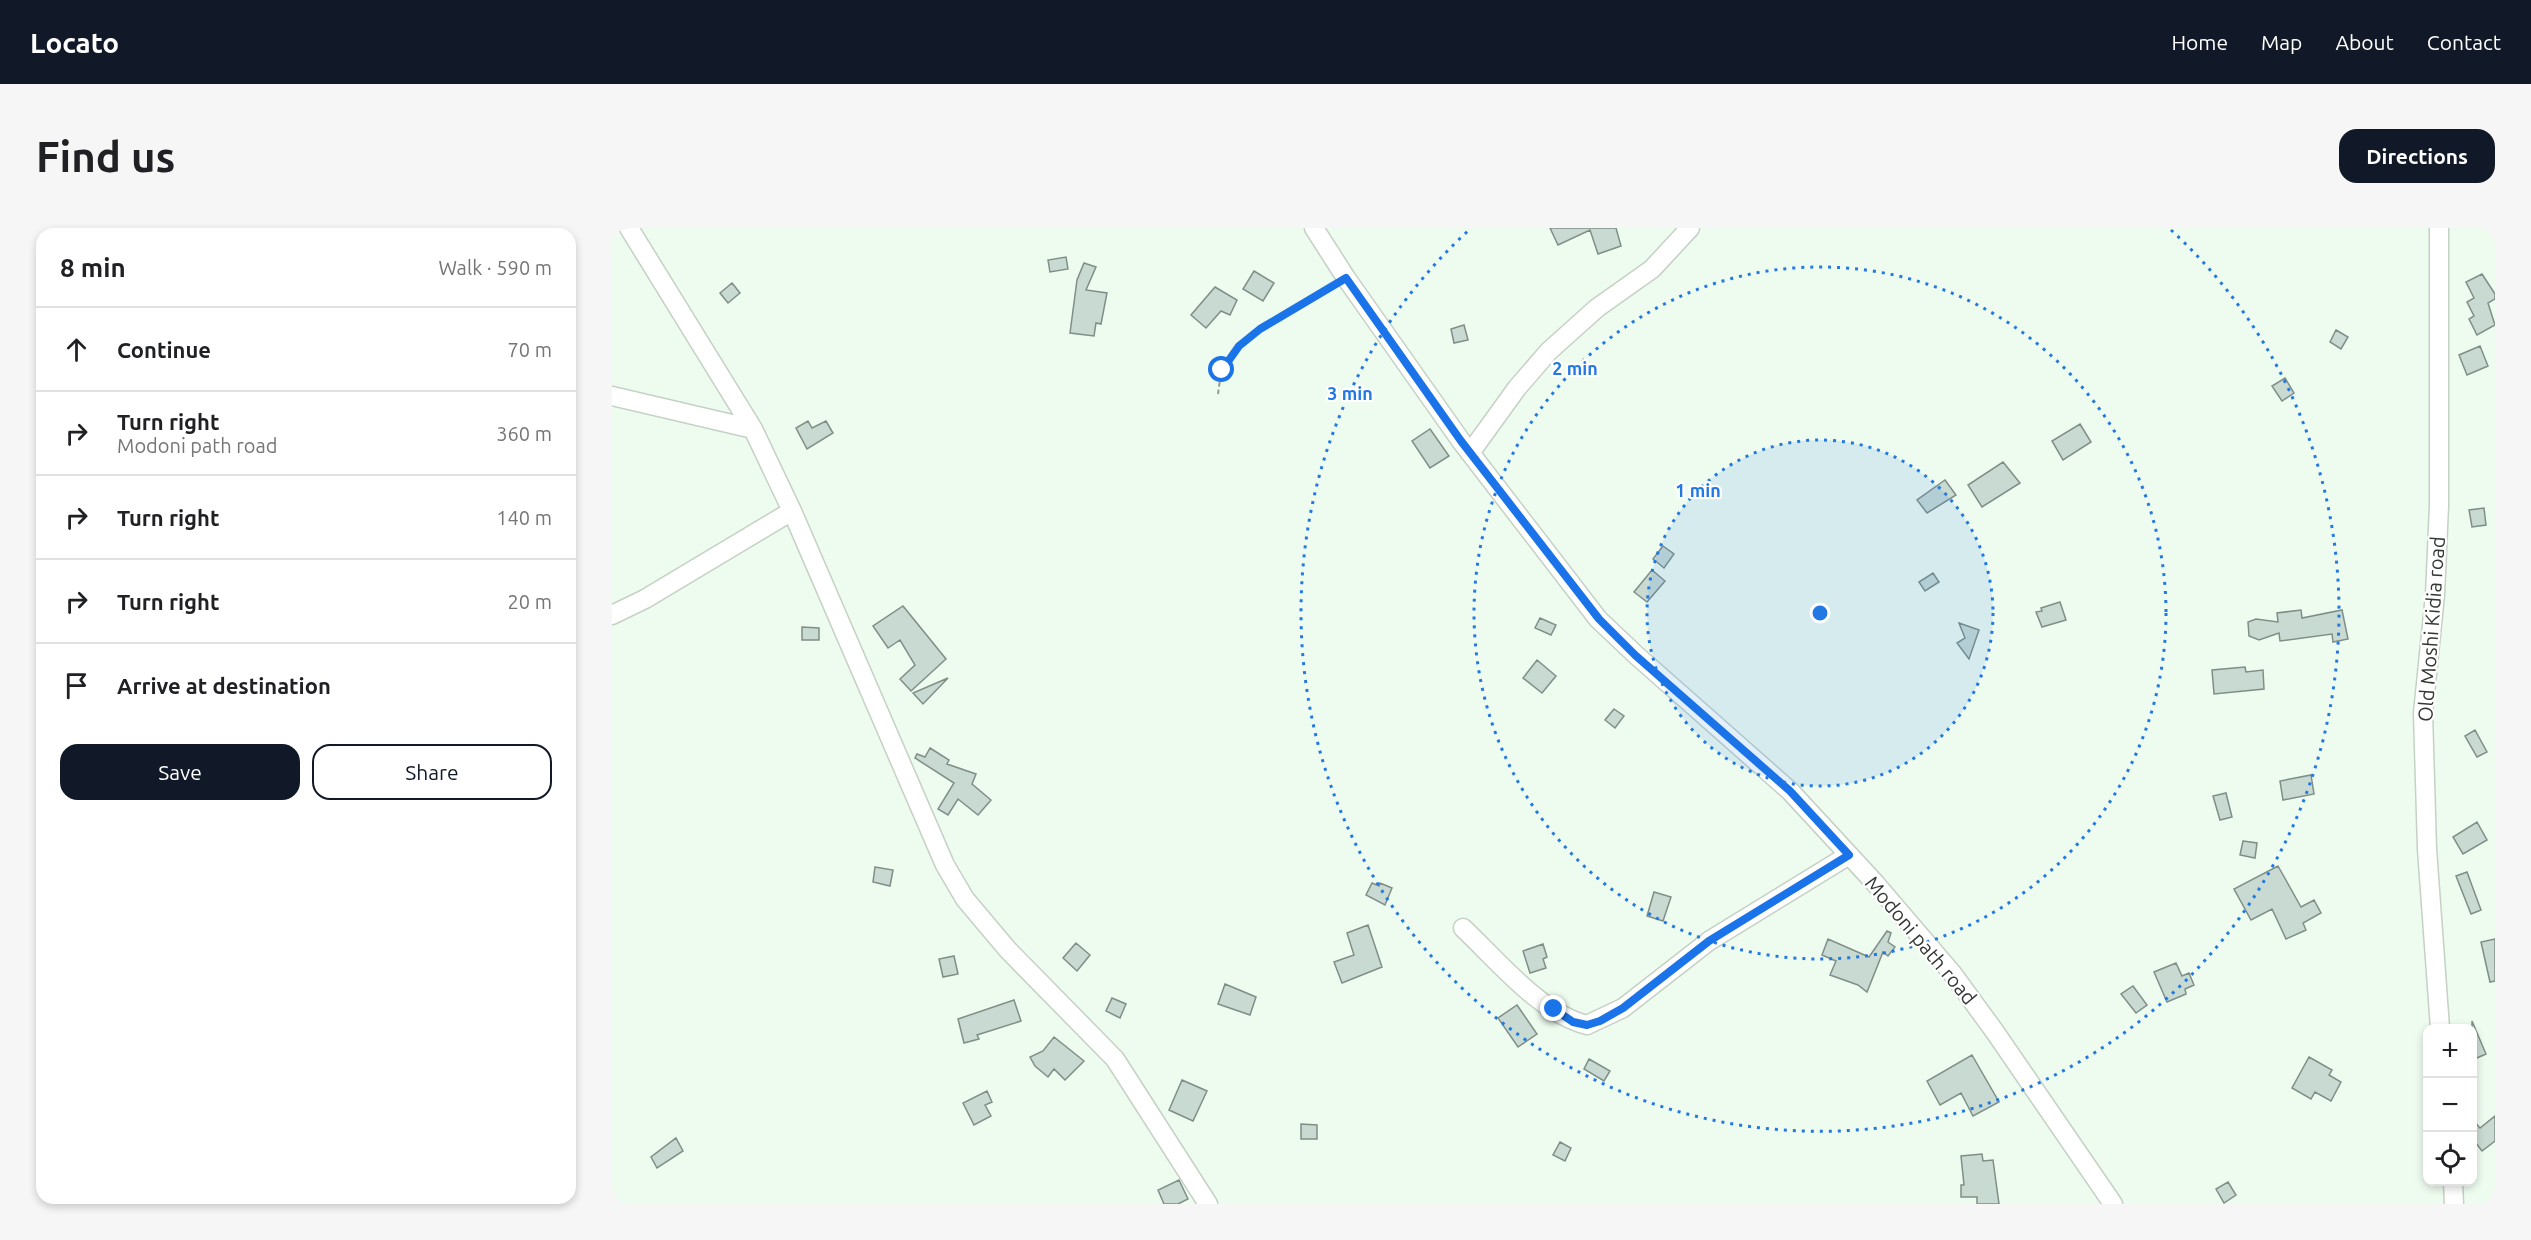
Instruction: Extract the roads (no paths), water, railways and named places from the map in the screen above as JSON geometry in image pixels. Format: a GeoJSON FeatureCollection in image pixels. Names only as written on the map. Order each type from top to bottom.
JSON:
{"type":"FeatureCollection","features":[{"type":"Feature","properties":{"kind":"street"},"geometry":{"type":"LineString","coordinates":[[629,228],[753,429],[792,511],[945,865],[965,899],[1008,950],[1115,1059],[1208,1204]]}},
{"type":"Feature","properties":{"kind":"street","name":"Modoni path road"},"geometry":{"type":"LineString","coordinates":[[1314,228],[1346,278],[1470,453],[1599,619],[1635,655],[1790,791],[1849,855],[1952,973],[2045,1102],[2113,1204]]}},
{"type":"Feature","properties":{"kind":"street"},"geometry":{"type":"LineString","coordinates":[[1470,453],[1517,388],[1549,351],[1597,308],[1652,269],[1690,228]]}},
{"type":"Feature","properties":{"kind":"street","name":"Old Moshi Kidia road"},"geometry":{"type":"LineString","coordinates":[[2439,228],[2439,506],[2434,595],[2423,713],[2427,849],[2440,1024]]}},
{"type":"Feature","properties":{"kind":"street"},"geometry":{"type":"LineString","coordinates":[[612,396],[753,429]]}},
{"type":"Feature","properties":{"kind":"street"},"geometry":{"type":"LineString","coordinates":[[612,615],[792,511]]}},
{"type":"Feature","properties":{"kind":"street"},"geometry":{"type":"LineString","coordinates":[[1463,928],[1530,993],[1573,1022],[1587,1025],[1623,1008],[1709,941],[1849,855]]}},
{"type":"Feature","properties":{"kind":"street"},"geometry":{"type":"LineString","coordinates":[[2453,1186],[2454,1204]]}}]}
